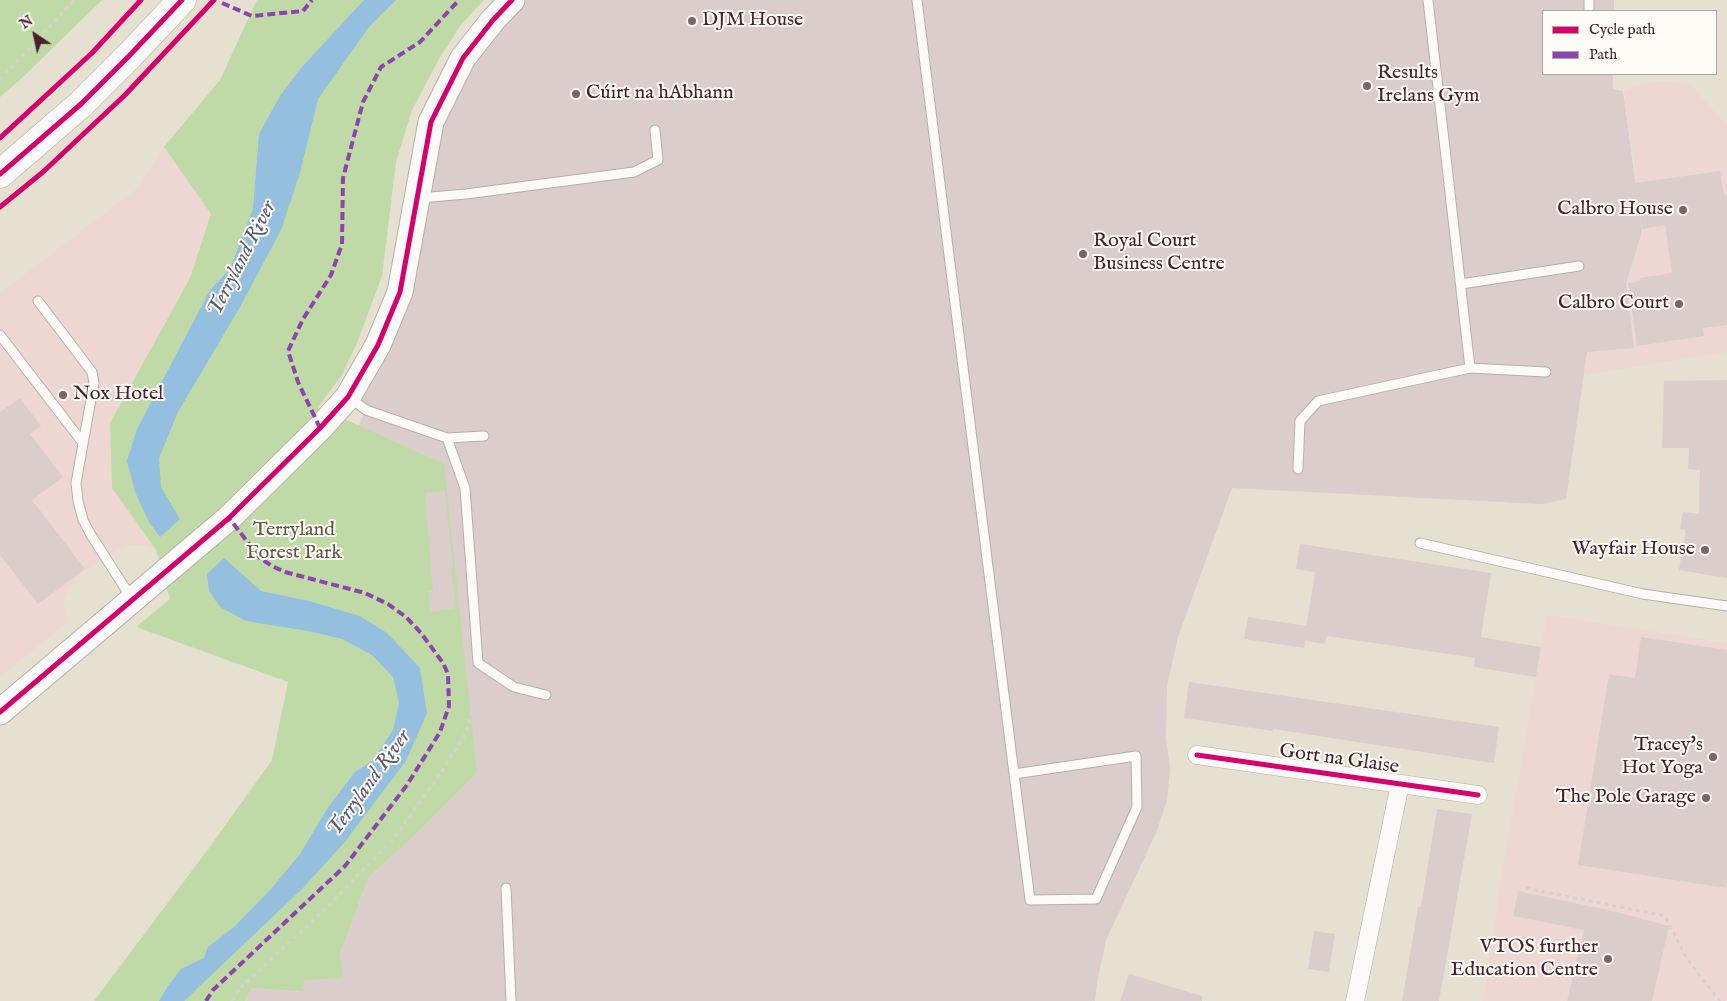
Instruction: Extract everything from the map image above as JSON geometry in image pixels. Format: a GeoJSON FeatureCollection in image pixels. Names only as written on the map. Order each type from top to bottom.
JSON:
{"type":"FeatureCollection","features":[{"type":"Feature","properties":{"kind":"highway"},"geometry":{"type":"LineString","coordinates":[[0,174],[81,104],[182,0]]}},
{"type":"Feature","properties":{"kind":"street"},"geometry":{"type":"LineString","coordinates":[[0,712],[229,518],[320,428],[348,397],[378,344],[400,292],[431,122],[463,58],[493,20],[512,0]]}},
{"type":"Feature","properties":{"kind":"street","name":"Gort na Glaise"},"geometry":{"type":"LineString","coordinates":[[1197,755],[1478,795]]}},
{"type":"Feature","properties":{"kind":"street","name":"Gort na Glaise"},"geometry":{"type":"LineString","coordinates":[[1355,1001],[1400,784]]}},
{"type":"Feature","properties":{"kind":"lane"},"geometry":{"type":"LineString","coordinates":[[917,0],[1014,774],[1030,900],[1096,899],[1137,807],[1136,756],[1014,774]]}},
{"type":"Feature","properties":{"kind":"lane"},"geometry":{"type":"LineString","coordinates":[[1428,0],[1470,368]]}},
{"type":"Feature","properties":{"kind":"lane"},"geometry":{"type":"LineString","coordinates":[[416,198],[466,194],[634,172],[658,160],[655,130]]}},
{"type":"Feature","properties":{"kind":"lane"},"geometry":{"type":"LineString","coordinates":[[1461,284],[1579,266]]}},
{"type":"Feature","properties":{"kind":"lane"},"geometry":{"type":"LineString","coordinates":[[38,301],[92,372],[94,382],[76,482],[78,501],[83,520],[132,600]]}},
{"type":"Feature","properties":{"kind":"lane"},"geometry":{"type":"LineString","coordinates":[[0,335],[83,443]]}},
{"type":"Feature","properties":{"kind":"lane"},"geometry":{"type":"LineString","coordinates":[[1298,469],[1300,421],[1318,401],[1470,368],[1546,372]]}},
{"type":"Feature","properties":{"kind":"lane"},"geometry":{"type":"LineString","coordinates":[[348,397],[366,410],[447,438],[484,436]]}},
{"type":"Feature","properties":{"kind":"lane"},"geometry":{"type":"LineString","coordinates":[[447,438],[465,488],[478,663],[514,687],[546,695]]}},
{"type":"Feature","properties":{"kind":"lane"},"geometry":{"type":"LineString","coordinates":[[1420,543],[1643,594],[1727,606]]}},
{"type":"Feature","properties":{"kind":"lane"},"geometry":{"type":"LineString","coordinates":[[506,888],[511,1001]]}},
{"type":"Feature","properties":{"kind":"path"},"geometry":{"type":"LineString","coordinates":[[0,80],[74,0]]}},
{"type":"Feature","properties":{"kind":"path"},"geometry":{"type":"LineString","coordinates":[[232,1001],[240,988],[273,960],[395,837],[466,733],[476,696],[478,663]]}},
{"type":"Feature","properties":{"kind":"path"},"geometry":{"type":"LineString","coordinates":[[1526,888],[1666,916],[1687,959],[1720,1001]]}},
{"type":"Feature","properties":{"kind":"shaded area"},"geometry":{"type":"Polygon","coordinates":[[[512,0],[1614,0],[1614,10],[1542,10],[1542,75],[1613,75],[1613,89],[1623,91],[1642,232],[1626,283],[1634,348],[1587,352],[1566,499],[1543,504],[1232,488],[1178,637],[1167,685],[1166,738],[1170,769],[1167,800],[1156,833],[1106,940],[1095,1001],[245,1001],[252,988],[302,992],[303,980],[340,954],[369,877],[413,837],[477,773],[358,427],[366,410],[348,397],[378,345],[431,122],[512,0]]]}},
{"type":"Feature","properties":{"kind":"shaded area"},"geometry":{"type":"Polygon","coordinates":[[[1664,81],[1690,84],[1727,126],[1727,352],[1585,375],[1588,353],[1635,348],[1626,283],[1643,231],[1624,90],[1652,82],[1664,81]]]}},
{"type":"Feature","properties":{"kind":"shaded area","name":"Nox Hotel"},"geometry":{"type":"Polygon","coordinates":[[[164,147],[211,214],[190,278],[110,423],[112,488],[156,550],[143,545],[128,545],[92,566],[70,584],[64,599],[65,611],[69,621],[0,677],[0,293],[138,188],[164,147]]]}},
{"type":"Feature","properties":{"kind":"shaded area"},"geometry":{"type":"Polygon","coordinates":[[[1547,615],[1727,643],[1727,1001],[1483,1001],[1503,867],[1547,615]]]}},
{"type":"Feature","properties":{"kind":"green space"},"geometry":{"type":"Polygon","coordinates":[[[0,0],[102,0],[0,97],[0,0]]]}},
{"type":"Feature","properties":{"kind":"green space","name":"Terryland Forest Park"},"geometry":{"type":"Polygon","coordinates":[[[257,0],[484,0],[460,26],[438,61],[412,110],[396,162],[382,276],[357,343],[342,375],[318,407],[444,464],[477,773],[413,837],[369,877],[340,954],[343,978],[304,980],[303,992],[252,988],[245,1001],[94,1001],[209,848],[272,760],[288,682],[136,627],[170,599],[156,550],[112,488],[110,423],[190,278],[211,214],[164,147],[220,80],[257,0]]]}},
{"type":"Feature","properties":{"kind":"water","name":"Terryland River"},"geometry":{"type":"Polygon","coordinates":[[[364,0],[396,0],[369,27],[318,99],[300,173],[281,230],[240,307],[178,412],[159,458],[161,487],[180,519],[160,537],[149,522],[135,492],[127,461],[137,429],[210,290],[230,269],[253,209],[259,134],[280,96],[301,68],[364,0]]]}},
{"type":"Feature","properties":{"kind":"water","name":"Terryland River"},"geometry":{"type":"Polygon","coordinates":[[[224,558],[261,591],[309,601],[360,616],[387,633],[420,668],[427,713],[406,761],[344,843],[302,889],[184,1001],[159,1001],[181,969],[204,958],[208,947],[234,927],[272,888],[300,854],[327,809],[354,773],[373,760],[393,730],[399,703],[393,677],[372,655],[342,639],[308,631],[246,621],[220,607],[209,591],[207,574],[224,558]]]}},
{"type":"Feature","properties":{"kind":"building","name":"Cúirt na hAbhann"},"geometry":{"type":"Polygon","coordinates":[[[563,0],[724,0],[727,42],[658,47],[665,120],[643,123],[632,144],[555,153],[558,166],[535,172],[486,177],[463,168],[475,127],[493,87],[531,32],[563,0]]]}},
{"type":"Feature","properties":{"kind":"building"},"geometry":{"type":"Polygon","coordinates":[[[781,0],[868,0],[871,28],[785,37],[781,0]]]}},
{"type":"Feature","properties":{"kind":"building"},"geometry":{"type":"Polygon","coordinates":[[[969,0],[1134,0],[1143,89],[1169,86],[1175,142],[1033,156],[1027,96],[971,102],[967,56],[974,55],[969,0]]]}},
{"type":"Feature","properties":{"kind":"building"},"geometry":{"type":"Polygon","coordinates":[[[1171,0],[1349,0],[1356,66],[1377,63],[1382,117],[1387,116],[1403,259],[1212,281],[1195,138],[1213,136],[1205,65],[1178,67],[1171,0]]]}},
{"type":"Feature","properties":{"kind":"building"},"geometry":{"type":"Polygon","coordinates":[[[1488,0],[1543,0],[1542,75],[1583,75],[1601,237],[1514,246],[1488,0]]]}},
{"type":"Feature","properties":{"kind":"building"},"geometry":{"type":"Polygon","coordinates":[[[860,154],[862,175],[880,173],[885,234],[844,238],[848,281],[843,282],[846,320],[914,316],[920,410],[729,424],[727,399],[512,427],[502,342],[512,341],[503,266],[488,268],[482,224],[683,199],[681,171],[860,154]]]}},
{"type":"Feature","properties":{"kind":"building"},"geometry":{"type":"Polygon","coordinates":[[[1720,171],[1724,195],[1727,194],[1727,325],[1703,328],[1704,336],[1637,346],[1628,283],[1640,281],[1640,278],[1672,273],[1665,225],[1642,229],[1635,183],[1720,171]]]}},
{"type":"Feature","properties":{"kind":"building"},"geometry":{"type":"Polygon","coordinates":[[[1133,219],[1139,285],[1178,282],[1182,328],[1159,330],[1164,403],[995,415],[990,343],[987,343],[984,297],[1033,293],[1027,229],[1133,219]]]}},
{"type":"Feature","properties":{"kind":"building"},"geometry":{"type":"Polygon","coordinates":[[[1598,279],[1605,300],[1516,330],[1509,309],[1598,279]]]}},
{"type":"Feature","properties":{"kind":"building"},"geometry":{"type":"Polygon","coordinates":[[[1727,380],[1727,578],[1679,570],[1686,530],[1680,529],[1683,512],[1699,514],[1700,470],[1688,469],[1689,448],[1662,448],[1664,381],[1727,380]]]}},
{"type":"Feature","properties":{"kind":"building"},"geometry":{"type":"Polygon","coordinates":[[[1264,397],[1164,651],[1121,659],[1128,714],[1075,721],[1072,699],[1084,697],[1073,632],[1138,618],[1222,401],[1264,397]]]}},
{"type":"Feature","properties":{"kind":"building"},"geometry":{"type":"Polygon","coordinates":[[[20,398],[41,426],[30,434],[63,477],[32,500],[85,569],[38,604],[0,555],[0,412],[20,398]]]}},
{"type":"Feature","properties":{"kind":"building"},"geometry":{"type":"Polygon","coordinates":[[[1340,407],[1547,417],[1543,504],[1335,493],[1340,407]]]}},
{"type":"Feature","properties":{"kind":"building"},"geometry":{"type":"Polygon","coordinates":[[[445,491],[453,567],[450,567],[456,608],[431,612],[428,591],[433,591],[425,493],[445,491]]]}},
{"type":"Feature","properties":{"kind":"building"},"geometry":{"type":"Polygon","coordinates":[[[1300,544],[1491,573],[1481,637],[1541,647],[1536,677],[1474,667],[1475,658],[1327,636],[1325,644],[1305,641],[1304,648],[1244,639],[1248,617],[1306,626],[1306,629],[1315,572],[1296,569],[1300,544]]]}},
{"type":"Feature","properties":{"kind":"building"},"geometry":{"type":"Polygon","coordinates":[[[1641,637],[1727,650],[1726,888],[1578,865],[1609,674],[1635,678],[1641,637]]]}},
{"type":"Feature","properties":{"kind":"building"},"geometry":{"type":"Polygon","coordinates":[[[992,670],[1014,1001],[544,1001],[528,768],[602,763],[604,793],[675,788],[668,692],[992,670]]]}},
{"type":"Feature","properties":{"kind":"building"},"geometry":{"type":"Polygon","coordinates":[[[1189,682],[1499,727],[1494,763],[1273,729],[1273,731],[1184,718],[1189,682]]]}},
{"type":"Feature","properties":{"kind":"building"},"geometry":{"type":"Polygon","coordinates":[[[1437,809],[1472,814],[1439,1001],[1402,1001],[1418,907],[1421,907],[1437,809]]]}},
{"type":"Feature","properties":{"kind":"building"},"geometry":{"type":"Polygon","coordinates":[[[469,867],[475,955],[429,960],[428,950],[405,950],[402,871],[469,867]]]}},
{"type":"Feature","properties":{"kind":"building"},"geometry":{"type":"Polygon","coordinates":[[[1518,891],[1617,912],[1669,926],[1652,1001],[1567,1001],[1584,930],[1513,916],[1518,891]]]}},
{"type":"Feature","properties":{"kind":"building"},"geometry":{"type":"Polygon","coordinates":[[[1314,931],[1335,934],[1329,972],[1308,969],[1314,931]]]}},
{"type":"Feature","properties":{"kind":"building"},"geometry":{"type":"Polygon","coordinates":[[[1129,974],[1202,996],[1202,1001],[1120,1001],[1129,974]]]}},
{"type":"Feature","properties":{"kind":"marked path"},"geometry":{"type":"LineString","coordinates":[[222,3],[252,16],[303,11],[312,0]]}},
{"type":"Feature","properties":{"kind":"marked path"},"geometry":{"type":"LineString","coordinates":[[320,428],[298,382],[288,351],[303,319],[331,275],[342,244],[343,178],[363,102],[381,67],[420,42],[459,0]]}},
{"type":"Feature","properties":{"kind":"marked path"},"geometry":{"type":"LineString","coordinates":[[206,1001],[213,990],[345,866],[407,785],[440,732],[449,706],[448,674],[443,663],[421,633],[406,617],[388,604],[365,593],[285,572],[272,566],[260,558],[229,518]]}},
{"type":"Feature","properties":{"kind":"cycle path"},"geometry":{"type":"LineString","coordinates":[[0,138],[92,53],[141,0]]}},
{"type":"Feature","properties":{"kind":"cycle path"},"geometry":{"type":"LineString","coordinates":[[0,174],[81,104],[182,0]]}},
{"type":"Feature","properties":{"kind":"cycle path"},"geometry":{"type":"LineString","coordinates":[[0,207],[43,172],[125,95],[214,0]]}},
{"type":"Feature","properties":{"kind":"cycle path"},"geometry":{"type":"LineString","coordinates":[[0,712],[229,518],[320,428],[348,397],[378,345],[400,292],[431,122],[463,58],[493,20],[512,0]]}},
{"type":"Feature","properties":{"kind":"cycle path"},"geometry":{"type":"LineString","coordinates":[[1197,755],[1478,795]]}},
{"type":"Feature","properties":{"kind":"place","name":"DJM House"},"geometry":{"type":"Point","coordinates":[692,21]}},
{"type":"Feature","properties":{"kind":"place","name":"Results Irelans Gym"},"geometry":{"type":"Point","coordinates":[1367,86]}},
{"type":"Feature","properties":{"kind":"place","name":"Cúirt na hAbhann"},"geometry":{"type":"Point","coordinates":[576,94]}},
{"type":"Feature","properties":{"kind":"place","name":"Calbro House"},"geometry":{"type":"Point","coordinates":[1683,210]}},
{"type":"Feature","properties":{"kind":"place","name":"Royal Court Business Centre"},"geometry":{"type":"Point","coordinates":[1083,254]}},
{"type":"Feature","properties":{"kind":"place","name":"Calbro Court"},"geometry":{"type":"Point","coordinates":[1679,304]}},
{"type":"Feature","properties":{"kind":"place","name":"Nox Hotel"},"geometry":{"type":"Point","coordinates":[63,395]}},
{"type":"Feature","properties":{"kind":"place","name":"Wayfair House"},"geometry":{"type":"Point","coordinates":[1705,550]}},
{"type":"Feature","properties":{"kind":"place","name":"Tracey's Hot Yoga"},"geometry":{"type":"Point","coordinates":[1713,757]}},
{"type":"Feature","properties":{"kind":"place","name":"The Pole Garage"},"geometry":{"type":"Point","coordinates":[1706,798]}},
{"type":"Feature","properties":{"kind":"place","name":"VTOS further Education Centre"},"geometry":{"type":"Point","coordinates":[1608,959]}}]}
